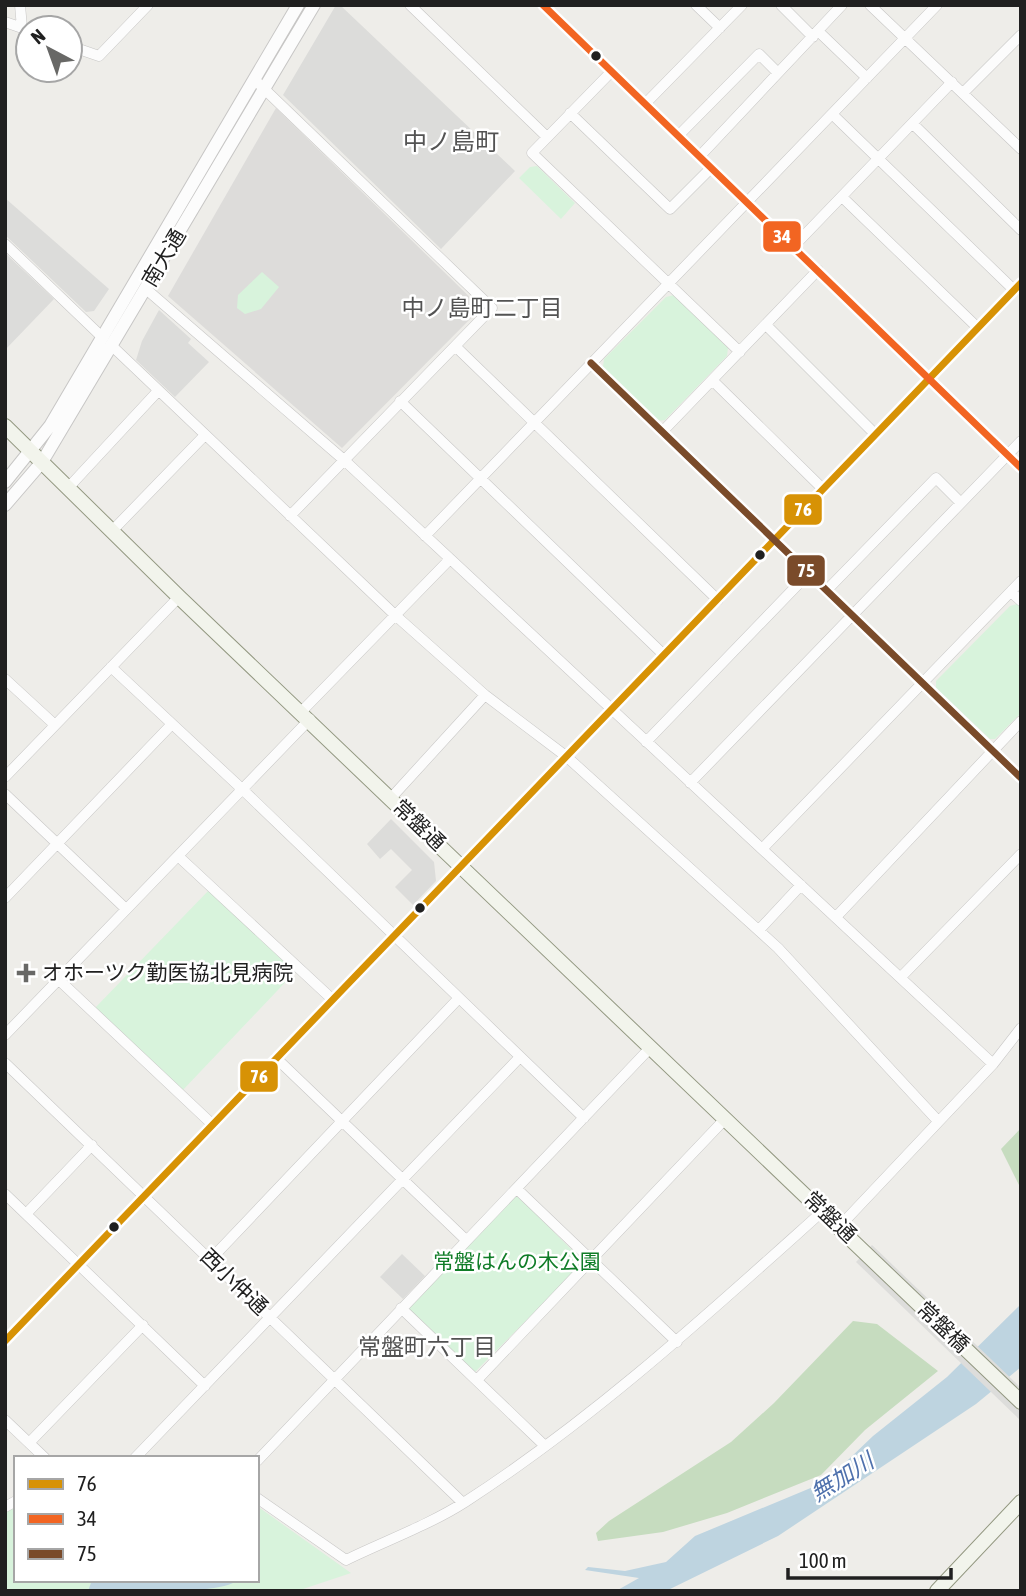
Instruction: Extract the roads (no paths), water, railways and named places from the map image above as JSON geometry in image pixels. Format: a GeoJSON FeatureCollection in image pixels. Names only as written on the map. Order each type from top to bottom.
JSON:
{"type":"FeatureCollection","features":[{"type":"Feature","properties":{"kind":"main road","name":"常盤通"},"geometry":{"type":"LineString","coordinates":[[5,426],[179,597],[306,715],[650,1048],[866,1251]]}},
{"type":"Feature","properties":{"kind":"main road","name":"常盤橋"},"geometry":{"type":"LineString","coordinates":[[866,1251],[1021,1402]]}},
{"type":"Feature","properties":{"kind":"main road"},"geometry":{"type":"LineString","coordinates":[[937,1591],[1021,1502]]}},
{"type":"Feature","properties":{"kind":"street"},"geometry":{"type":"LineString","coordinates":[[84,51],[99,56],[148,5]]}},
{"type":"Feature","properties":{"kind":"street"},"geometry":{"type":"LineString","coordinates":[[410,5],[547,137]]}},
{"type":"Feature","properties":{"kind":"street"},"geometry":{"type":"LineString","coordinates":[[543,5],[1021,468]]}},
{"type":"Feature","properties":{"kind":"street"},"geometry":{"type":"LineString","coordinates":[[696,5],[720,28]]}},
{"type":"Feature","properties":{"kind":"street"},"geometry":{"type":"LineString","coordinates":[[645,104],[742,5]]}},
{"type":"Feature","properties":{"kind":"street"},"geometry":{"type":"LineString","coordinates":[[781,5],[867,78]]}},
{"type":"Feature","properties":{"kind":"street"},"geometry":{"type":"LineString","coordinates":[[700,156],[842,5]]}},
{"type":"Feature","properties":{"kind":"street"},"geometry":{"type":"LineString","coordinates":[[870,5],[1021,149]]}},
{"type":"Feature","properties":{"kind":"street"},"geometry":{"type":"LineString","coordinates":[[425,536],[937,5]]}},
{"type":"Feature","properties":{"kind":"street","name":"南大通"},"geometry":{"type":"LineString","coordinates":[[5,505],[42,462],[254,79],[305,7]]}},
{"type":"Feature","properties":{"kind":"street","name":"南大通"},"geometry":{"type":"LineString","coordinates":[[5,482],[50,426],[146,289],[265,89],[305,7]]}},
{"type":"Feature","properties":{"kind":"street"},"geometry":{"type":"LineString","coordinates":[[963,93],[1021,35]]}},
{"type":"Feature","properties":{"kind":"street"},"geometry":{"type":"LineString","coordinates":[[678,136],[759,54],[779,73]]}},
{"type":"Feature","properties":{"kind":"street"},"geometry":{"type":"LineString","coordinates":[[611,72],[532,153],[740,352]]}},
{"type":"Feature","properties":{"kind":"street"},"geometry":{"type":"LineString","coordinates":[[254,79],[492,308],[290,516]]}},
{"type":"Feature","properties":{"kind":"street"},"geometry":{"type":"LineString","coordinates":[[794,247],[952,82]]}},
{"type":"Feature","properties":{"kind":"street"},"geometry":{"type":"LineString","coordinates":[[570,113],[670,209],[711,168]]}},
{"type":"Feature","properties":{"kind":"street"},"geometry":{"type":"LineString","coordinates":[[6,1339],[1017,287],[878,160],[832,114]]}},
{"type":"Feature","properties":{"kind":"street"},"geometry":{"type":"LineString","coordinates":[[913,124],[1021,230]]}},
{"type":"Feature","properties":{"kind":"street"},"geometry":{"type":"LineString","coordinates":[[842,197],[978,328]]}},
{"type":"Feature","properties":{"kind":"street"},"geometry":{"type":"LineString","coordinates":[[5,244],[395,615],[485,695],[567,757],[759,930],[938,1121]]}},
{"type":"Feature","properties":{"kind":"street"},"geometry":{"type":"LineString","coordinates":[[662,432],[818,271]]}},
{"type":"Feature","properties":{"kind":"street"},"geometry":{"type":"LineString","coordinates":[[146,289],[344,460],[993,1064]]}},
{"type":"Feature","properties":{"kind":"street"},"geometry":{"type":"LineString","coordinates":[[766,325],[875,434]]}},
{"type":"Feature","properties":{"kind":"street"},"geometry":{"type":"LineString","coordinates":[[454,346],[718,600]]}},
{"type":"Feature","properties":{"kind":"street"},"geometry":{"type":"LineString","coordinates":[[591,363],[1021,778]]}},
{"type":"Feature","properties":{"kind":"street"},"geometry":{"type":"LineString","coordinates":[[712,380],[823,489]]}},
{"type":"Feature","properties":{"kind":"street"},"geometry":{"type":"LineString","coordinates":[[68,488],[158,391]]}},
{"type":"Feature","properties":{"kind":"street"},"geometry":{"type":"LineString","coordinates":[[400,401],[664,655]]}},
{"type":"Feature","properties":{"kind":"street"},"geometry":{"type":"LineString","coordinates":[[112,531],[205,435]]}},
{"type":"Feature","properties":{"kind":"street"},"geometry":{"type":"LineString","coordinates":[[690,783],[1021,441]]}},
{"type":"Feature","properties":{"kind":"street"},"geometry":{"type":"LineString","coordinates":[[827,590],[936,478],[961,503]]}},
{"type":"Feature","properties":{"kind":"street"},"geometry":{"type":"LineString","coordinates":[[5,1035],[242,789],[395,615],[450,559]]}},
{"type":"Feature","properties":{"kind":"street"},"geometry":{"type":"LineString","coordinates":[[646,742],[809,573]]}},
{"type":"Feature","properties":{"kind":"street"},"geometry":{"type":"LineString","coordinates":[[762,849],[1021,581]]}},
{"type":"Feature","properties":{"kind":"street"},"geometry":{"type":"LineString","coordinates":[[1011,592],[1021,601]]}},
{"type":"Feature","properties":{"kind":"street"},"geometry":{"type":"LineString","coordinates":[[5,777],[179,597]]}},
{"type":"Feature","properties":{"kind":"street"},"geometry":{"type":"LineString","coordinates":[[111,667],[242,789],[584,1118]]}},
{"type":"Feature","properties":{"kind":"street"},"geometry":{"type":"LineString","coordinates":[[5,679],[55,725]]}},
{"type":"Feature","properties":{"kind":"street"},"geometry":{"type":"LineString","coordinates":[[391,798],[485,695]]}},
{"type":"Feature","properties":{"kind":"street"},"geometry":{"type":"LineString","coordinates":[[836,916],[1021,721]]}},
{"type":"Feature","properties":{"kind":"street"},"geometry":{"type":"LineString","coordinates":[[5,898],[172,724]]}},
{"type":"Feature","properties":{"kind":"street"},"geometry":{"type":"LineString","coordinates":[[5,794],[126,909]]}},
{"type":"Feature","properties":{"kind":"street"},"geometry":{"type":"LineString","coordinates":[[901,976],[1021,854]]}},
{"type":"Feature","properties":{"kind":"street"},"geometry":{"type":"LineString","coordinates":[[178,856],[332,999]]}},
{"type":"Feature","properties":{"kind":"street"},"geometry":{"type":"LineString","coordinates":[[759,930],[801,885]]}},
{"type":"Feature","properties":{"kind":"street"},"geometry":{"type":"LineString","coordinates":[[58,979],[213,1125]]}},
{"type":"Feature","properties":{"kind":"street"},"geometry":{"type":"LineString","coordinates":[[211,1259],[459,998]]}},
{"type":"Feature","properties":{"kind":"street"},"geometry":{"type":"LineString","coordinates":[[840,1226],[993,1064],[1021,1028]]}},
{"type":"Feature","properties":{"kind":"street"},"geometry":{"type":"LineString","coordinates":[[259,1459],[650,1048]]}},
{"type":"Feature","properties":{"kind":"street"},"geometry":{"type":"LineString","coordinates":[[137,1456],[520,1057]]}},
{"type":"Feature","properties":{"kind":"street"},"geometry":{"type":"LineString","coordinates":[[276,1058],[466,1240]]}},
{"type":"Feature","properties":{"kind":"street","name":"西小仲通"},"geometry":{"type":"LineString","coordinates":[[5,1063],[463,1503]]}},
{"type":"Feature","properties":{"kind":"street"},"geometry":{"type":"LineString","coordinates":[[477,1380],[726,1118]]}},
{"type":"Feature","properties":{"kind":"street"},"geometry":{"type":"LineString","coordinates":[[26,1214],[92,1145]]}},
{"type":"Feature","properties":{"kind":"street"},"geometry":{"type":"LineString","coordinates":[[517,1189],[677,1342]]}},
{"type":"Feature","properties":{"kind":"street"},"geometry":{"type":"LineString","coordinates":[[5,1194],[205,1385]]}},
{"type":"Feature","properties":{"kind":"street"},"geometry":{"type":"LineString","coordinates":[[259,1499],[346,1560],[463,1503],[545,1446],[677,1342],[824,1210]]}},
{"type":"Feature","properties":{"kind":"street"},"geometry":{"type":"LineString","coordinates":[[401,1308],[545,1446]]}},
{"type":"Feature","properties":{"kind":"street"},"geometry":{"type":"LineString","coordinates":[[29,1443],[143,1325]]}},
{"type":"Feature","properties":{"kind":"street"},"geometry":{"type":"LineString","coordinates":[[5,1420],[43,1456]]}},
{"type":"Feature","properties":{"kind":"water","name":"無加川"},"geometry":{"type":"Polygon","coordinates":[[[1021,1304],[1021,1367],[976,1404],[778,1536],[666,1591],[616,1591],[639,1578],[585,1570],[588,1567],[625,1571],[666,1562],[695,1536],[825,1482],[873,1436],[947,1377],[1021,1304]]]}},
{"type":"Feature","properties":{"kind":"water"},"geometry":{"type":"Polygon","coordinates":[[[91,1582],[234,1582],[190,1591],[88,1591],[91,1582]]]}},
{"type":"Feature","properties":{"kind":"place","name":"オホーツク勤医協北見病院"},"geometry":{"type":"Point","coordinates":[26,973]}},
{"type":"Feature","properties":{"kind":"district","name":"中ノ島町"},"geometry":{"type":"Point","coordinates":[451,142]}},
{"type":"Feature","properties":{"kind":"district","name":"中ノ島町二丁目"},"geometry":{"type":"Point","coordinates":[482,308]}},
{"type":"Feature","properties":{"kind":"district","name":"常盤町六丁目"},"geometry":{"type":"Point","coordinates":[427,1347]}},
{"type":"Feature","properties":{"kind":"park label","name":"常盤はんの木公園"},"geometry":{"type":"Point","coordinates":[517,1262]}}]}
